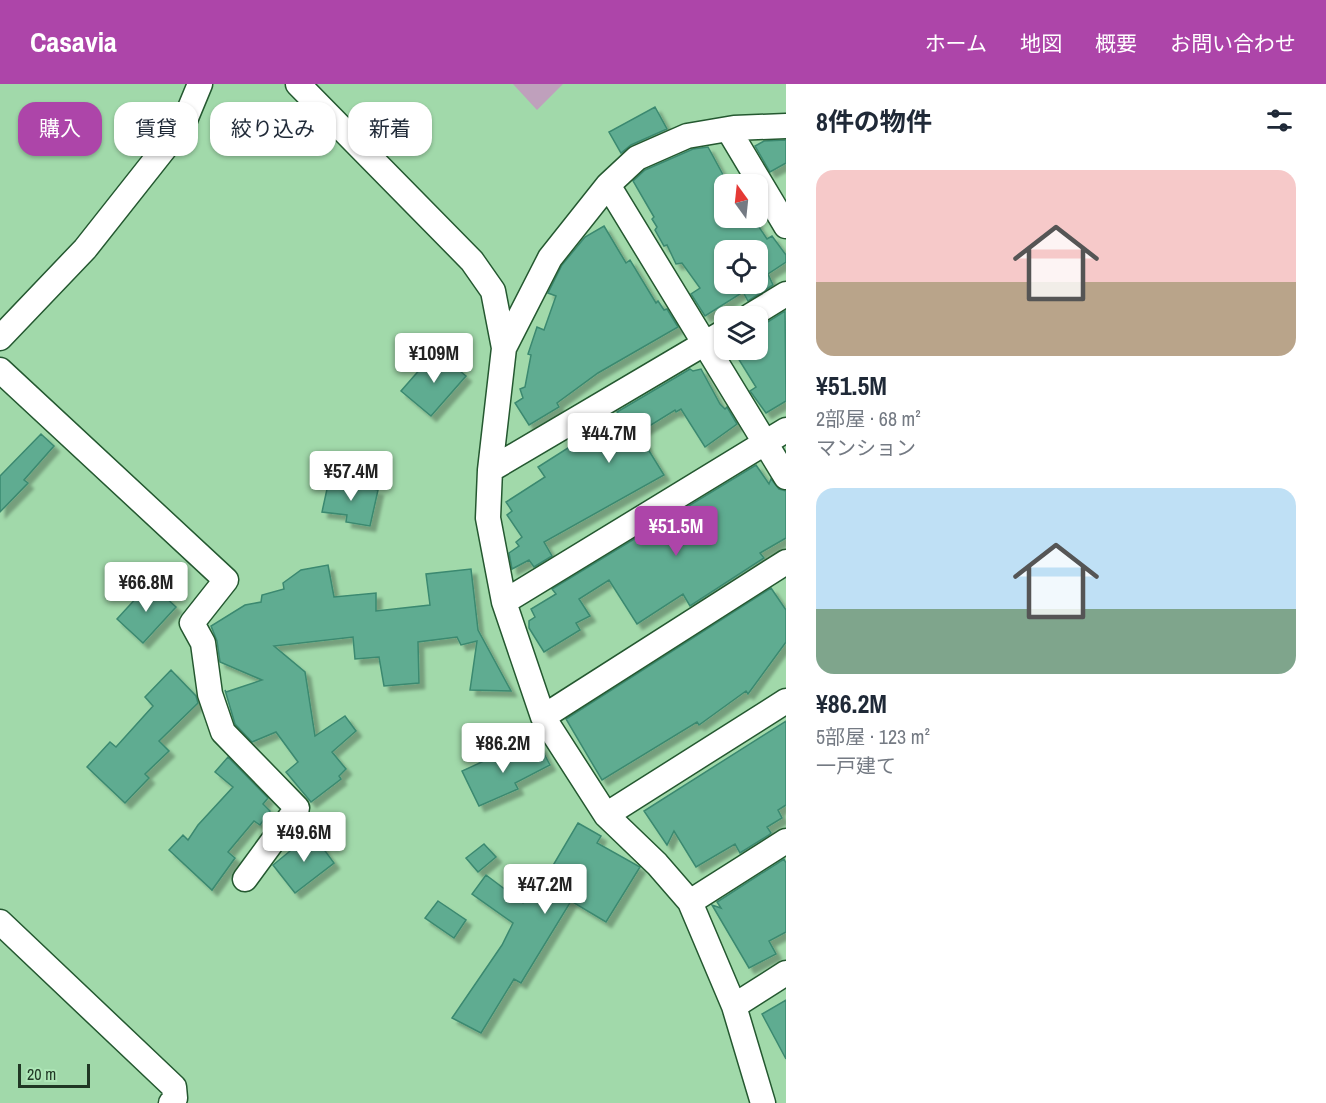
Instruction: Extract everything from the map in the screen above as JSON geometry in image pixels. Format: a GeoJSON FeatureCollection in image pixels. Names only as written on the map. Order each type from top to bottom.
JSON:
{"type":"FeatureCollection","features":[{"type":"Feature","properties":{"kind":"street"},"geometry":{"type":"LineString","coordinates":[[0,338],[86,249],[183,124],[200,84]]}},
{"type":"Feature","properties":{"kind":"street"},"geometry":{"type":"LineString","coordinates":[[298,84],[472,261],[493,291],[504,348],[490,470],[488,518],[504,602],[543,717],[606,815],[657,864],[690,902],[734,1006],[763,1103]]}},
{"type":"Feature","properties":{"kind":"street"},"geometry":{"type":"LineString","coordinates":[[504,348],[550,258],[608,185],[637,158],[687,136],[728,129],[786,126]]}},
{"type":"Feature","properties":{"kind":"street"},"geometry":{"type":"LineString","coordinates":[[728,129],[786,226]]}},
{"type":"Feature","properties":{"kind":"street"},"geometry":{"type":"LineString","coordinates":[[608,185],[786,477]]}},
{"type":"Feature","properties":{"kind":"street"},"geometry":{"type":"LineString","coordinates":[[766,306],[786,294]]}},
{"type":"Feature","properties":{"kind":"street"},"geometry":{"type":"LineString","coordinates":[[490,470],[714,338]]}},
{"type":"Feature","properties":{"kind":"street"},"geometry":{"type":"LineString","coordinates":[[0,370],[226,580],[192,623],[203,643],[210,693],[223,732],[297,808],[245,879]]}},
{"type":"Feature","properties":{"kind":"street"},"geometry":{"type":"LineString","coordinates":[[504,602],[786,430]]}},
{"type":"Feature","properties":{"kind":"street"},"geometry":{"type":"LineString","coordinates":[[543,717],[786,562]]}},
{"type":"Feature","properties":{"kind":"street"},"geometry":{"type":"LineString","coordinates":[[606,815],[786,700]]}},
{"type":"Feature","properties":{"kind":"street"},"geometry":{"type":"LineString","coordinates":[[690,902],[786,841]]}},
{"type":"Feature","properties":{"kind":"street"},"geometry":{"type":"LineString","coordinates":[[0,922],[174,1087],[175,1098],[171,1103]]}},
{"type":"Feature","properties":{"kind":"street"},"geometry":{"type":"LineString","coordinates":[[734,1006],[786,974]]}},
{"type":"Feature","properties":{"kind":"shaded area"},"geometry":{"type":"Polygon","coordinates":[[[513,84],[563,84],[537,110],[513,84]]]}},
{"type":"Feature","properties":{"kind":"building"},"geometry":{"type":"Polygon","coordinates":[[[655,107],[667,129],[631,145],[621,153],[609,132],[655,107]]]}},
{"type":"Feature","properties":{"kind":"building"},"geometry":{"type":"Polygon","coordinates":[[[786,140],[786,163],[770,172],[755,146],[764,141],[786,140]]]}},
{"type":"Feature","properties":{"kind":"building"},"geometry":{"type":"Polygon","coordinates":[[[708,147],[723,174],[714,174],[714,228],[760,228],[767,239],[772,236],[786,255],[786,262],[768,274],[768,240],[714,240],[714,294],[740,294],[721,306],[714,306],[714,310],[705,316],[691,294],[700,288],[682,263],[676,264],[667,245],[664,246],[655,230],[657,227],[652,219],[654,217],[633,181],[645,170],[693,149],[708,147]]]}},
{"type":"Feature","properties":{"kind":"building"},"geometry":{"type":"Polygon","coordinates":[[[604,226],[626,263],[630,260],[656,303],[658,301],[664,310],[667,309],[678,327],[598,373],[557,403],[559,407],[529,425],[515,403],[523,398],[520,389],[525,387],[531,355],[528,354],[537,327],[544,330],[556,296],[548,293],[562,265],[585,237],[604,226]]]}},
{"type":"Feature","properties":{"kind":"building"},"geometry":{"type":"Polygon","coordinates":[[[768,274],[773,285],[768,288],[768,274]]]}},
{"type":"Feature","properties":{"kind":"building"},"geometry":{"type":"Polygon","coordinates":[[[744,294],[759,294],[748,301],[744,294]]]}},
{"type":"Feature","properties":{"kind":"building"},"geometry":{"type":"Polygon","coordinates":[[[785,311],[786,401],[766,413],[750,391],[756,387],[739,360],[768,360],[768,322],[785,311]]]}},
{"type":"Feature","properties":{"kind":"building"},"geometry":{"type":"Polygon","coordinates":[[[436,351],[466,376],[431,416],[401,391],[436,351]]]}},
{"type":"Feature","properties":{"kind":"building"},"geometry":{"type":"Polygon","coordinates":[[[690,369],[693,371],[701,369],[720,404],[725,409],[727,407],[737,424],[705,447],[681,409],[676,412],[675,410],[638,433],[664,475],[544,542],[552,556],[534,567],[529,560],[512,569],[509,553],[519,546],[516,542],[522,537],[507,515],[512,511],[506,502],[545,477],[538,467],[620,415],[617,412],[690,369]]]}},
{"type":"Feature","properties":{"kind":"building"},"geometry":{"type":"Polygon","coordinates":[[[41,434],[54,446],[24,480],[28,483],[0,512],[0,476],[41,434]]]}},
{"type":"Feature","properties":{"kind":"building"},"geometry":{"type":"Polygon","coordinates":[[[756,465],[769,484],[771,479],[779,489],[786,491],[786,538],[760,553],[764,558],[690,606],[683,594],[637,624],[609,580],[579,599],[590,616],[576,623],[580,630],[544,652],[529,628],[529,621],[535,617],[531,609],[556,594],[552,589],[756,465]]]}},
{"type":"Feature","properties":{"kind":"building"},"geometry":{"type":"Polygon","coordinates":[[[329,480],[378,490],[370,526],[346,522],[347,515],[322,512],[329,480]]]}},
{"type":"Feature","properties":{"kind":"building"},"geometry":{"type":"Polygon","coordinates":[[[328,565],[334,597],[376,593],[376,611],[430,605],[426,574],[471,569],[478,630],[511,691],[470,690],[477,641],[461,645],[457,637],[418,642],[419,683],[384,686],[379,657],[355,659],[353,637],[274,646],[305,672],[315,736],[345,716],[356,731],[332,752],[346,769],[339,776],[341,779],[311,802],[286,772],[298,762],[276,732],[252,742],[235,724],[225,690],[226,692],[262,680],[220,662],[217,641],[211,626],[245,605],[261,602],[262,595],[284,589],[283,583],[301,570],[328,565]]]}},
{"type":"Feature","properties":{"kind":"building"},"geometry":{"type":"Polygon","coordinates":[[[150,583],[176,607],[143,643],[117,619],[150,583]]]}},
{"type":"Feature","properties":{"kind":"building"},"geometry":{"type":"Polygon","coordinates":[[[771,588],[786,610],[786,642],[748,694],[746,691],[699,725],[697,722],[602,780],[566,719],[771,588]]]}},
{"type":"Feature","properties":{"kind":"building"},"geometry":{"type":"Polygon","coordinates":[[[171,670],[196,696],[198,703],[159,741],[169,751],[145,774],[149,778],[125,803],[87,767],[110,742],[116,747],[153,706],[145,697],[171,670]]]}},
{"type":"Feature","properties":{"kind":"building"},"geometry":{"type":"Polygon","coordinates":[[[786,721],[786,805],[778,810],[782,818],[767,827],[771,833],[740,853],[735,844],[696,867],[674,831],[667,845],[644,811],[786,721]]]}},
{"type":"Feature","properties":{"kind":"building"},"geometry":{"type":"Polygon","coordinates":[[[540,746],[550,765],[515,783],[518,789],[479,806],[462,771],[510,749],[516,760],[540,746]]]}},
{"type":"Feature","properties":{"kind":"building"},"geometry":{"type":"Polygon","coordinates":[[[228,757],[268,798],[263,804],[270,811],[260,825],[254,821],[228,852],[235,858],[212,890],[169,850],[183,835],[188,840],[198,825],[233,787],[215,772],[228,757]]]}},
{"type":"Feature","properties":{"kind":"building"},"geometry":{"type":"Polygon","coordinates":[[[578,823],[601,836],[597,843],[640,867],[606,922],[571,901],[521,983],[514,979],[481,1033],[452,1018],[502,945],[513,923],[472,894],[486,875],[523,903],[546,872],[548,874],[578,823]]]}},
{"type":"Feature","properties":{"kind":"building"},"geometry":{"type":"Polygon","coordinates":[[[312,833],[334,863],[295,893],[273,865],[312,833]]]}},
{"type":"Feature","properties":{"kind":"building"},"geometry":{"type":"Polygon","coordinates":[[[484,844],[496,857],[478,872],[466,858],[484,844]]]}},
{"type":"Feature","properties":{"kind":"building"},"geometry":{"type":"Polygon","coordinates":[[[784,859],[786,863],[786,932],[769,941],[776,954],[749,968],[712,905],[721,908],[717,902],[784,859]]]}},
{"type":"Feature","properties":{"kind":"building"},"geometry":{"type":"Polygon","coordinates":[[[438,901],[466,920],[454,938],[425,918],[438,901]]]}},
{"type":"Feature","properties":{"kind":"building"},"geometry":{"type":"Polygon","coordinates":[[[786,1000],[786,1059],[762,1014],[786,1000]]]}}]}
